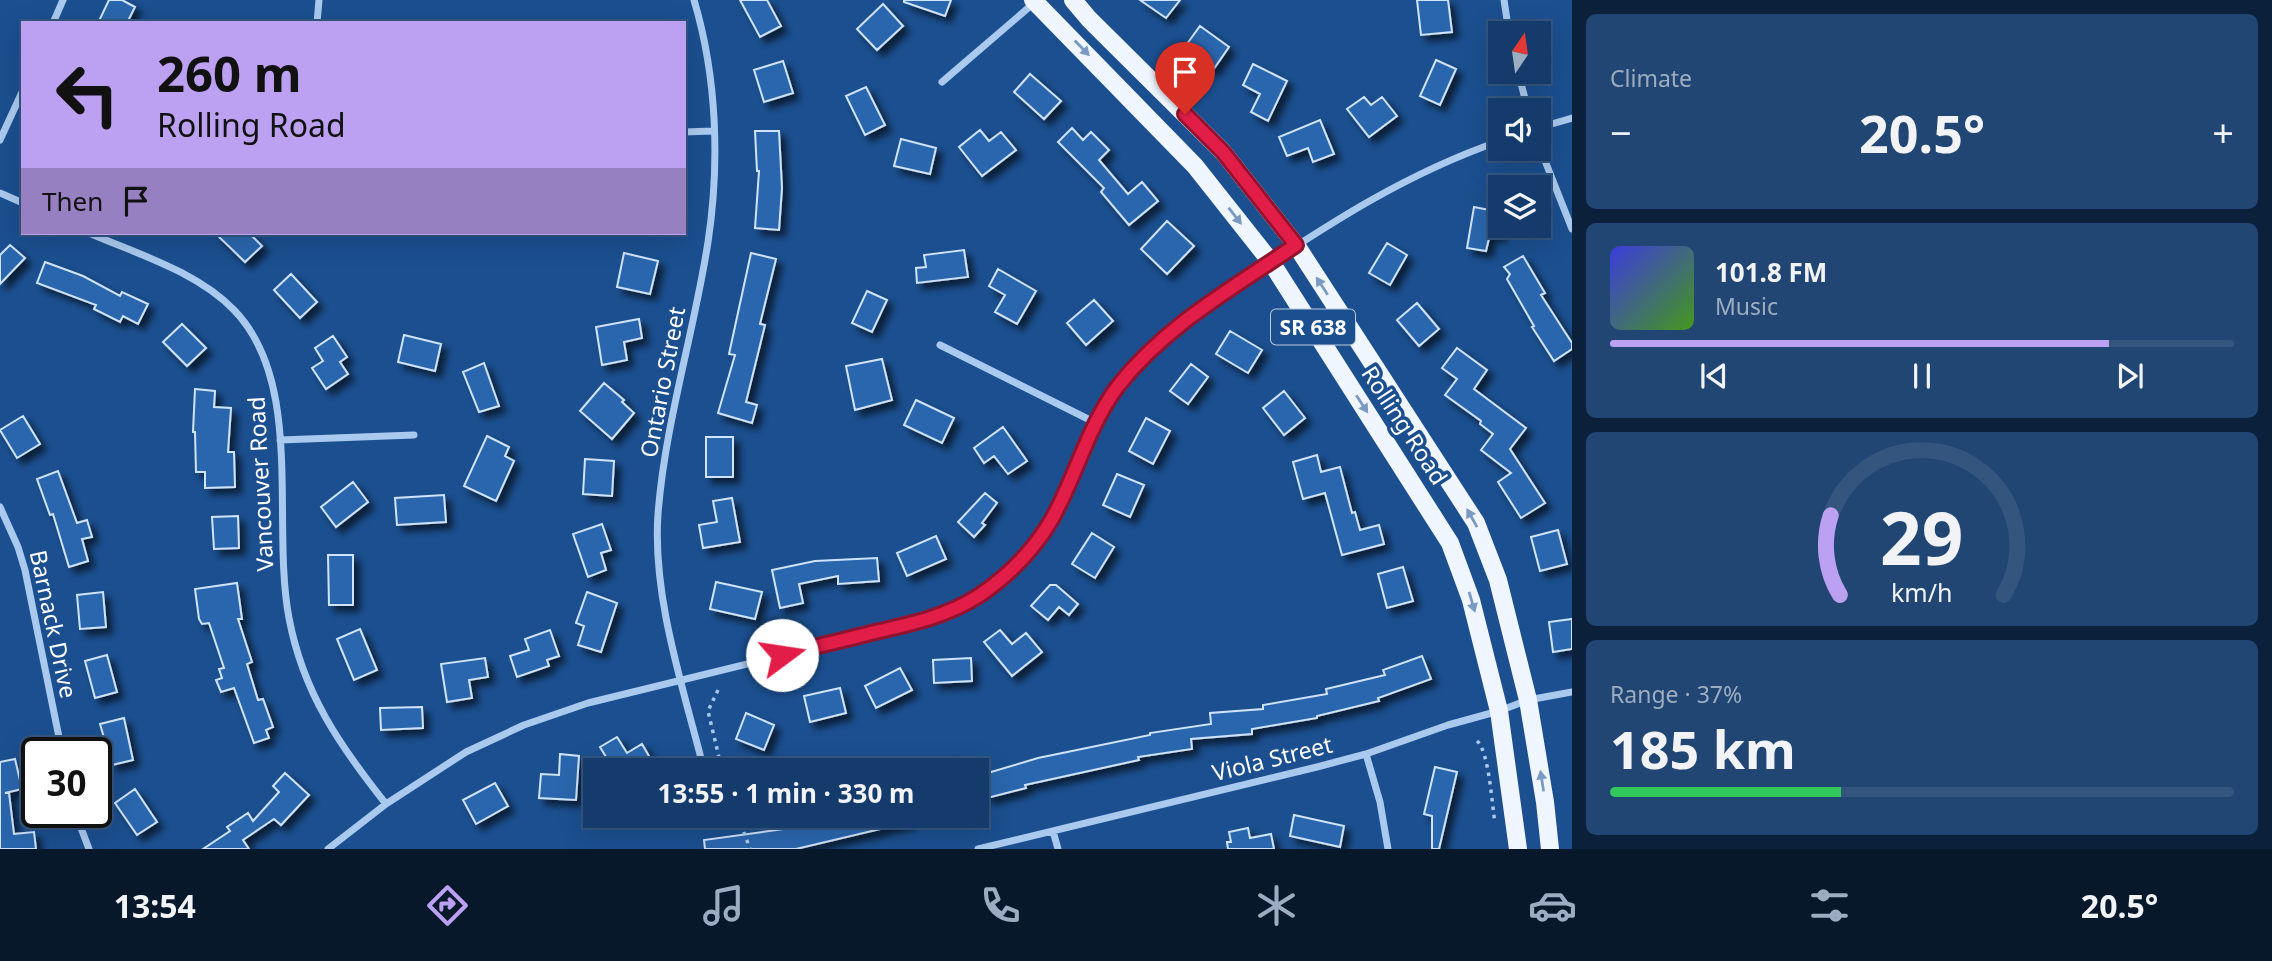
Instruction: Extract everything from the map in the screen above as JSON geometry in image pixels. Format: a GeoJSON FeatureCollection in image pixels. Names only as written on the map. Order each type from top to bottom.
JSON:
{"type":"FeatureCollection","features":[{"type":"Feature","properties":{"kind":"main road","name":"Rolling Road"},"geometry":{"type":"LineString","coordinates":[[1073,0],[1223,152],[1296,245],[1476,523],[1498,580],[1528,699],[1550,849]]}},
{"type":"Feature","properties":{"kind":"main road","name":"Rolling Road"},"geometry":{"type":"LineString","coordinates":[[1035,1],[1195,166],[1271,262],[1450,543],[1471,600],[1499,711],[1518,849]]}},
{"type":"Feature","properties":{"kind":"street"},"geometry":{"type":"LineString","coordinates":[[54,21],[63,0]]}},
{"type":"Feature","properties":{"kind":"street"},"geometry":{"type":"LineString","coordinates":[[317,21],[319,0]]}},
{"type":"Feature","properties":{"kind":"street","name":"Ontario Street"},"geometry":{"type":"LineString","coordinates":[[694,0],[707,60],[715,171],[708,242],[664,466],[658,515],[661,585],[701,758]]}},
{"type":"Feature","properties":{"kind":"street"},"geometry":{"type":"LineString","coordinates":[[1504,0],[1507,21]]}},
{"type":"Feature","properties":{"kind":"street"},"geometry":{"type":"LineString","coordinates":[[942,82],[1035,1]]}},
{"type":"Feature","properties":{"kind":"street"},"geometry":{"type":"LineString","coordinates":[[0,140],[21,94]]}},
{"type":"Feature","properties":{"kind":"street"},"geometry":{"type":"LineString","coordinates":[[1551,124],[1572,118]]}},
{"type":"Feature","properties":{"kind":"street"},"geometry":{"type":"LineString","coordinates":[[686,132],[713,131]]}},
{"type":"Feature","properties":{"kind":"street"},"geometry":{"type":"LineString","coordinates":[[328,849],[386,804],[466,752],[524,724],[588,703],[919,622],[948,612],[976,597],[1011,570],[1042,535],[1096,423],[1118,387],[1161,339],[1201,309],[1354,208],[1403,181],[1488,145]]}},
{"type":"Feature","properties":{"kind":"street"},"geometry":{"type":"LineString","coordinates":[[1545,161],[1572,229]]}},
{"type":"Feature","properties":{"kind":"street"},"geometry":{"type":"LineString","coordinates":[[0,193],[21,202]]}},
{"type":"Feature","properties":{"kind":"street","name":"Vancouver Road"},"geometry":{"type":"LineString","coordinates":[[93,235],[205,286],[235,311],[257,341],[276,391],[284,580],[296,650],[325,721],[386,804]]}},
{"type":"Feature","properties":{"kind":"street"},"geometry":{"type":"LineString","coordinates":[[940,345],[1096,423]]}},
{"type":"Feature","properties":{"kind":"street"},"geometry":{"type":"LineString","coordinates":[[280,440],[414,435]]}},
{"type":"Feature","properties":{"kind":"street","name":"Barnack Drive"},"geometry":{"type":"LineString","coordinates":[[0,507],[25,570],[59,737]]}},
{"type":"Feature","properties":{"kind":"street","name":"Viola Street"},"geometry":{"type":"LineString","coordinates":[[978,849],[1366,754],[1528,699],[1572,692]]}},
{"type":"Feature","properties":{"kind":"street"},"geometry":{"type":"LineString","coordinates":[[1366,754],[1380,802],[1388,849]]}},
{"type":"Feature","properties":{"kind":"street"},"geometry":{"type":"LineString","coordinates":[[81,828],[89,849]]}},
{"type":"Feature","properties":{"kind":"street"},"geometry":{"type":"LineString","coordinates":[[1054,831],[1058,849]]}},
{"type":"Feature","properties":{"kind":"path"},"geometry":{"type":"LineString","coordinates":[[718,690],[708,710],[719,758]]}},
{"type":"Feature","properties":{"kind":"path"},"geometry":{"type":"LineString","coordinates":[[1477,741],[1482,745],[1496,826]]}},
{"type":"Feature","properties":{"kind":"path"},"geometry":{"type":"LineString","coordinates":[[742,828],[750,849]]}},
{"type":"Feature","properties":{"kind":"building"},"geometry":{"type":"Polygon","coordinates":[[[109,0],[122,0],[135,7],[128,21],[99,21],[109,0]]]}},
{"type":"Feature","properties":{"kind":"building"},"geometry":{"type":"Polygon","coordinates":[[[740,0],[767,0],[781,26],[760,37],[740,0]]]}},
{"type":"Feature","properties":{"kind":"building"},"geometry":{"type":"Polygon","coordinates":[[[904,0],[951,0],[945,16],[904,0]]]}},
{"type":"Feature","properties":{"kind":"building"},"geometry":{"type":"Polygon","coordinates":[[[1140,0],[1180,0],[1166,18],[1140,0]]]}},
{"type":"Feature","properties":{"kind":"building"},"geometry":{"type":"Polygon","coordinates":[[[1417,0],[1448,0],[1452,32],[1421,35],[1417,0]]]}},
{"type":"Feature","properties":{"kind":"building"},"geometry":{"type":"Polygon","coordinates":[[[883,4],[903,26],[877,50],[857,29],[883,4]]]}},
{"type":"Feature","properties":{"kind":"building"},"geometry":{"type":"Polygon","coordinates":[[[1200,26],[1229,47],[1213,70],[1184,48],[1200,26]]]}},
{"type":"Feature","properties":{"kind":"building"},"geometry":{"type":"Polygon","coordinates":[[[1436,60],[1456,69],[1440,105],[1420,96],[1436,60]]]}},
{"type":"Feature","properties":{"kind":"building"},"geometry":{"type":"Polygon","coordinates":[[[783,61],[793,93],[764,102],[754,70],[783,61]]]}},
{"type":"Feature","properties":{"kind":"building"},"geometry":{"type":"Polygon","coordinates":[[[1253,64],[1287,81],[1268,121],[1251,112],[1260,94],[1243,85],[1253,64]]]}},
{"type":"Feature","properties":{"kind":"building"},"geometry":{"type":"Polygon","coordinates":[[[1030,74],[1061,101],[1044,119],[1014,92],[1030,74]]]}},
{"type":"Feature","properties":{"kind":"building"},"geometry":{"type":"Polygon","coordinates":[[[866,87],[885,125],[865,135],[846,96],[866,87]]]}},
{"type":"Feature","properties":{"kind":"building"},"geometry":{"type":"Polygon","coordinates":[[[1364,97],[1371,105],[1382,97],[1397,116],[1369,137],[1347,109],[1364,97]]]}},
{"type":"Feature","properties":{"kind":"building"},"geometry":{"type":"Polygon","coordinates":[[[1320,120],[1334,154],[1313,162],[1308,148],[1287,156],[1279,137],[1320,120]]]}},
{"type":"Feature","properties":{"kind":"building"},"geometry":{"type":"Polygon","coordinates":[[[1072,128],[1083,140],[1091,132],[1109,150],[1099,160],[1128,194],[1142,182],[1158,201],[1129,225],[1101,192],[1104,188],[1058,142],[1072,128]]]}},
{"type":"Feature","properties":{"kind":"building"},"geometry":{"type":"Polygon","coordinates":[[[980,130],[989,141],[1001,132],[1016,150],[982,176],[959,147],[980,130]]]}},
{"type":"Feature","properties":{"kind":"building"},"geometry":{"type":"Polygon","coordinates":[[[755,131],[779,131],[782,188],[779,230],[755,228],[759,171],[755,131]]]}},
{"type":"Feature","properties":{"kind":"building"},"geometry":{"type":"Polygon","coordinates":[[[901,139],[936,148],[930,174],[894,166],[901,139]]]}},
{"type":"Feature","properties":{"kind":"building"},"geometry":{"type":"Polygon","coordinates":[[[1474,207],[1488,210],[1489,238],[1486,251],[1467,248],[1474,207]]]}},
{"type":"Feature","properties":{"kind":"building"},"geometry":{"type":"Polygon","coordinates":[[[1167,221],[1194,246],[1167,274],[1141,249],[1167,221]]]}},
{"type":"Feature","properties":{"kind":"building"},"geometry":{"type":"Polygon","coordinates":[[[217,235],[251,235],[262,246],[245,262],[217,235]]]}},
{"type":"Feature","properties":{"kind":"building"},"geometry":{"type":"Polygon","coordinates":[[[1387,243],[1407,255],[1390,285],[1369,273],[1387,243]]]}},
{"type":"Feature","properties":{"kind":"building"},"geometry":{"type":"Polygon","coordinates":[[[10,245],[25,258],[0,284],[0,255],[10,245]]]}},
{"type":"Feature","properties":{"kind":"building"},"geometry":{"type":"Polygon","coordinates":[[[964,250],[968,277],[917,283],[916,268],[926,267],[924,255],[964,250]]]}},
{"type":"Feature","properties":{"kind":"building"},"geometry":{"type":"Polygon","coordinates":[[[624,253],[658,261],[650,294],[617,287],[624,253]]]}},
{"type":"Feature","properties":{"kind":"building"},"geometry":{"type":"Polygon","coordinates":[[[751,253],[776,259],[760,324],[765,325],[746,402],[757,405],[752,423],[718,413],[735,355],[729,354],[751,253]]]}},
{"type":"Feature","properties":{"kind":"building"},"geometry":{"type":"Polygon","coordinates":[[[1523,256],[1545,293],[1541,295],[1572,343],[1572,349],[1554,361],[1532,327],[1534,326],[1507,279],[1510,274],[1504,267],[1523,256]]]}},
{"type":"Feature","properties":{"kind":"building"},"geometry":{"type":"Polygon","coordinates":[[[45,262],[83,276],[120,296],[122,292],[148,304],[138,324],[123,316],[120,322],[94,309],[96,305],[37,283],[45,262]]]}},
{"type":"Feature","properties":{"kind":"building"},"geometry":{"type":"Polygon","coordinates":[[[998,269],[1036,291],[1017,324],[995,312],[1005,295],[989,286],[998,269]]]}},
{"type":"Feature","properties":{"kind":"building"},"geometry":{"type":"Polygon","coordinates":[[[291,274],[317,302],[300,318],[274,290],[291,274]]]}},
{"type":"Feature","properties":{"kind":"building"},"geometry":{"type":"Polygon","coordinates":[[[867,291],[887,300],[872,332],[852,323],[867,291]]]}},
{"type":"Feature","properties":{"kind":"building"},"geometry":{"type":"Polygon","coordinates":[[[1094,300],[1113,321],[1086,345],[1067,323],[1094,300]]]}},
{"type":"Feature","properties":{"kind":"building"},"geometry":{"type":"Polygon","coordinates":[[[1417,303],[1439,329],[1419,346],[1397,320],[1417,303]]]}},
{"type":"Feature","properties":{"kind":"building"},"geometry":{"type":"Polygon","coordinates":[[[639,319],[642,338],[624,342],[627,360],[602,365],[596,327],[639,319]]]}},
{"type":"Feature","properties":{"kind":"building"},"geometry":{"type":"Polygon","coordinates":[[[182,324],[206,348],[187,366],[163,342],[182,324]]]}},
{"type":"Feature","properties":{"kind":"building"},"geometry":{"type":"Polygon","coordinates":[[[1230,331],[1262,350],[1248,373],[1216,354],[1230,331]]]}},
{"type":"Feature","properties":{"kind":"building"},"geometry":{"type":"Polygon","coordinates":[[[404,335],[441,344],[435,371],[398,362],[404,335]]]}},
{"type":"Feature","properties":{"kind":"building"},"geometry":{"type":"Polygon","coordinates":[[[333,336],[347,357],[340,362],[348,374],[326,389],[312,368],[323,361],[315,348],[333,336]]]}},
{"type":"Feature","properties":{"kind":"building"},"geometry":{"type":"Polygon","coordinates":[[[1457,348],[1487,370],[1474,389],[1526,428],[1510,449],[1545,503],[1521,518],[1498,482],[1511,473],[1481,450],[1493,434],[1480,424],[1481,421],[1445,395],[1457,379],[1442,368],[1457,348]]]}},
{"type":"Feature","properties":{"kind":"building"},"geometry":{"type":"Polygon","coordinates":[[[882,359],[892,400],[855,410],[846,366],[882,359]]]}},
{"type":"Feature","properties":{"kind":"building"},"geometry":{"type":"Polygon","coordinates":[[[484,363],[499,406],[479,412],[463,372],[484,363]]]}},
{"type":"Feature","properties":{"kind":"building"},"geometry":{"type":"Polygon","coordinates":[[[1191,364],[1208,377],[1188,404],[1170,391],[1191,364]]]}},
{"type":"Feature","properties":{"kind":"building"},"geometry":{"type":"Polygon","coordinates":[[[604,383],[624,400],[622,402],[634,413],[612,439],[580,411],[604,383]]]}},
{"type":"Feature","properties":{"kind":"building"},"geometry":{"type":"Polygon","coordinates":[[[195,389],[215,391],[214,407],[231,408],[228,452],[234,452],[235,487],[205,488],[205,472],[196,472],[193,432],[195,389]]]}},
{"type":"Feature","properties":{"kind":"building"},"geometry":{"type":"Polygon","coordinates":[[[1284,391],[1305,418],[1284,435],[1263,408],[1284,391]]]}},
{"type":"Feature","properties":{"kind":"building"},"geometry":{"type":"Polygon","coordinates":[[[916,400],[954,418],[942,443],[904,425],[916,400]]]}},
{"type":"Feature","properties":{"kind":"building"},"geometry":{"type":"Polygon","coordinates":[[[23,416],[40,444],[17,458],[0,430],[23,416]]]}},
{"type":"Feature","properties":{"kind":"building"},"geometry":{"type":"Polygon","coordinates":[[[1146,418],[1170,431],[1153,464],[1129,451],[1146,418]]]}},
{"type":"Feature","properties":{"kind":"building"},"geometry":{"type":"Polygon","coordinates":[[[1003,427],[1027,461],[1008,474],[994,456],[984,463],[974,448],[1003,427]]]}},
{"type":"Feature","properties":{"kind":"building"},"geometry":{"type":"Polygon","coordinates":[[[487,436],[509,447],[505,456],[514,461],[496,501],[464,486],[487,436]]]}},
{"type":"Feature","properties":{"kind":"building"},"geometry":{"type":"Polygon","coordinates":[[[706,437],[733,437],[733,477],[706,477],[706,437]]]}},
{"type":"Feature","properties":{"kind":"building"},"geometry":{"type":"Polygon","coordinates":[[[1317,455],[1321,472],[1340,467],[1352,513],[1355,512],[1360,530],[1379,525],[1384,544],[1342,555],[1325,493],[1303,499],[1293,462],[1317,455]]]}},
{"type":"Feature","properties":{"kind":"building"},"geometry":{"type":"Polygon","coordinates":[[[585,459],[614,461],[612,496],[583,494],[585,459]]]}},
{"type":"Feature","properties":{"kind":"building"},"geometry":{"type":"Polygon","coordinates":[[[58,471],[77,523],[87,520],[92,537],[82,539],[88,561],[69,567],[53,514],[50,515],[37,479],[58,471]]]}},
{"type":"Feature","properties":{"kind":"building"},"geometry":{"type":"Polygon","coordinates":[[[1117,474],[1144,485],[1130,517],[1103,505],[1117,474]]]}},
{"type":"Feature","properties":{"kind":"building"},"geometry":{"type":"Polygon","coordinates":[[[353,482],[368,502],[336,527],[321,507],[353,482]]]}},
{"type":"Feature","properties":{"kind":"building"},"geometry":{"type":"Polygon","coordinates":[[[985,493],[997,503],[982,523],[985,525],[974,537],[958,522],[985,493]]]}},
{"type":"Feature","properties":{"kind":"building"},"geometry":{"type":"Polygon","coordinates":[[[444,495],[446,522],[397,525],[395,498],[444,495]]]}},
{"type":"Feature","properties":{"kind":"building"},"geometry":{"type":"Polygon","coordinates":[[[732,498],[740,542],[703,548],[699,525],[717,522],[713,501],[732,498]]]}},
{"type":"Feature","properties":{"kind":"building"},"geometry":{"type":"Polygon","coordinates":[[[238,516],[239,548],[214,549],[212,517],[238,516]]]}},
{"type":"Feature","properties":{"kind":"building"},"geometry":{"type":"Polygon","coordinates":[[[602,524],[611,550],[601,553],[606,570],[588,577],[573,534],[602,524]]]}},
{"type":"Feature","properties":{"kind":"building"},"geometry":{"type":"Polygon","coordinates":[[[1558,530],[1567,564],[1540,571],[1531,537],[1558,530]]]}},
{"type":"Feature","properties":{"kind":"building"},"geometry":{"type":"Polygon","coordinates":[[[1092,533],[1114,547],[1095,578],[1072,564],[1092,533]]]}},
{"type":"Feature","properties":{"kind":"building"},"geometry":{"type":"Polygon","coordinates":[[[936,536],[946,559],[907,576],[897,553],[936,536]]]}},
{"type":"Feature","properties":{"kind":"building"},"geometry":{"type":"Polygon","coordinates":[[[328,555],[353,555],[353,605],[329,605],[328,555]]]}},
{"type":"Feature","properties":{"kind":"building"},"geometry":{"type":"Polygon","coordinates":[[[877,558],[879,581],[838,584],[838,576],[799,584],[803,603],[780,608],[772,570],[815,561],[877,558]]]}},
{"type":"Feature","properties":{"kind":"building"},"geometry":{"type":"Polygon","coordinates":[[[1403,567],[1413,601],[1387,608],[1378,574],[1403,567]]]}},
{"type":"Feature","properties":{"kind":"building"},"geometry":{"type":"Polygon","coordinates":[[[716,582],[762,592],[755,619],[710,609],[716,582]]]}},
{"type":"Feature","properties":{"kind":"building"},"geometry":{"type":"Polygon","coordinates":[[[237,583],[242,619],[238,619],[252,662],[247,664],[258,700],[263,699],[273,727],[266,730],[269,738],[254,743],[234,688],[221,692],[216,680],[222,678],[219,669],[224,668],[209,623],[202,624],[199,619],[195,589],[237,583]]]}},
{"type":"Feature","properties":{"kind":"building"},"geometry":{"type":"Polygon","coordinates":[[[1050,585],[1056,585],[1078,604],[1069,615],[1059,607],[1048,620],[1031,606],[1050,585]]]}},
{"type":"Feature","properties":{"kind":"building"},"geometry":{"type":"Polygon","coordinates":[[[103,592],[106,627],[80,629],[77,595],[103,592]]]}},
{"type":"Feature","properties":{"kind":"building"},"geometry":{"type":"Polygon","coordinates":[[[587,592],[617,603],[601,652],[578,645],[584,626],[576,623],[587,592]]]}},
{"type":"Feature","properties":{"kind":"building"},"geometry":{"type":"Polygon","coordinates":[[[1572,619],[1572,649],[1553,652],[1549,622],[1572,619]]]}},
{"type":"Feature","properties":{"kind":"building"},"geometry":{"type":"Polygon","coordinates":[[[360,629],[377,670],[354,680],[337,639],[360,629]]]}},
{"type":"Feature","properties":{"kind":"building"},"geometry":{"type":"Polygon","coordinates":[[[550,630],[559,656],[547,660],[549,666],[517,677],[510,656],[529,650],[525,639],[550,630]]]}},
{"type":"Feature","properties":{"kind":"building"},"geometry":{"type":"Polygon","coordinates":[[[1000,630],[1012,644],[1026,633],[1042,652],[1012,676],[984,642],[1000,630]]]}},
{"type":"Feature","properties":{"kind":"building"},"geometry":{"type":"Polygon","coordinates":[[[107,655],[117,692],[95,698],[85,661],[107,655]]]}},
{"type":"Feature","properties":{"kind":"building"},"geometry":{"type":"Polygon","coordinates":[[[1422,656],[1431,679],[1378,698],[1379,701],[1317,718],[1252,729],[1252,734],[1191,739],[1192,749],[1138,757],[1139,760],[1025,785],[1026,788],[989,797],[989,773],[1038,758],[1150,733],[1211,724],[1210,713],[1263,709],[1263,705],[1327,694],[1326,689],[1385,675],[1383,670],[1422,656]]]}},
{"type":"Feature","properties":{"kind":"building"},"geometry":{"type":"Polygon","coordinates":[[[485,658],[488,677],[469,680],[472,698],[447,702],[441,664],[485,658]]]}},
{"type":"Feature","properties":{"kind":"building"},"geometry":{"type":"Polygon","coordinates":[[[971,658],[972,681],[934,683],[933,660],[971,658]]]}},
{"type":"Feature","properties":{"kind":"building"},"geometry":{"type":"Polygon","coordinates":[[[900,668],[912,690],[876,708],[865,686],[900,668]]]}},
{"type":"Feature","properties":{"kind":"building"},"geometry":{"type":"Polygon","coordinates":[[[840,688],[846,713],[810,722],[804,696],[840,688]]]}},
{"type":"Feature","properties":{"kind":"building"},"geometry":{"type":"Polygon","coordinates":[[[422,707],[423,728],[381,730],[380,708],[422,707]]]}},
{"type":"Feature","properties":{"kind":"building"},"geometry":{"type":"Polygon","coordinates":[[[746,713],[774,725],[764,750],[736,739],[746,713]]]}},
{"type":"Feature","properties":{"kind":"building"},"geometry":{"type":"Polygon","coordinates":[[[124,718],[133,760],[112,765],[112,737],[104,737],[100,724],[124,718]]]}},
{"type":"Feature","properties":{"kind":"building"},"geometry":{"type":"Polygon","coordinates":[[[617,737],[627,753],[642,744],[650,758],[607,758],[600,747],[617,737]]]}},
{"type":"Feature","properties":{"kind":"building"},"geometry":{"type":"Polygon","coordinates":[[[560,754],[579,756],[576,800],[539,798],[541,774],[559,775],[560,754]]]}},
{"type":"Feature","properties":{"kind":"building"},"geometry":{"type":"Polygon","coordinates":[[[15,759],[21,789],[5,793],[9,793],[14,834],[34,832],[36,849],[0,849],[0,762],[15,759]]]}},
{"type":"Feature","properties":{"kind":"building"},"geometry":{"type":"Polygon","coordinates":[[[1435,767],[1457,772],[1439,849],[1432,849],[1432,816],[1424,814],[1435,767]]]}},
{"type":"Feature","properties":{"kind":"building"},"geometry":{"type":"Polygon","coordinates":[[[285,773],[309,795],[281,825],[274,819],[243,840],[249,849],[203,849],[230,831],[227,827],[248,813],[253,821],[279,792],[273,786],[285,773]]]}},
{"type":"Feature","properties":{"kind":"building"},"geometry":{"type":"Polygon","coordinates":[[[495,783],[508,806],[476,824],[463,800],[495,783]]]}},
{"type":"Feature","properties":{"kind":"building"},"geometry":{"type":"Polygon","coordinates":[[[135,789],[157,822],[137,835],[115,803],[135,789]]]}},
{"type":"Feature","properties":{"kind":"building"},"geometry":{"type":"Polygon","coordinates":[[[1294,815],[1344,826],[1340,847],[1290,836],[1294,815]]]}},
{"type":"Feature","properties":{"kind":"building"},"geometry":{"type":"Polygon","coordinates":[[[791,828],[885,828],[796,849],[705,849],[704,840],[791,828]]]}},
{"type":"Feature","properties":{"kind":"building"},"geometry":{"type":"Polygon","coordinates":[[[1248,828],[1250,838],[1271,834],[1274,849],[1228,849],[1227,842],[1231,842],[1229,832],[1248,828]]]}},
{"type":"Feature","properties":{"kind":"route"},"geometry":{"type":"LineString","coordinates":[[782,655],[919,622],[948,612],[994,585],[1026,555],[1042,535],[1108,401],[1145,354],[1201,309],[1296,245],[1223,152],[1185,114]]}}]}
